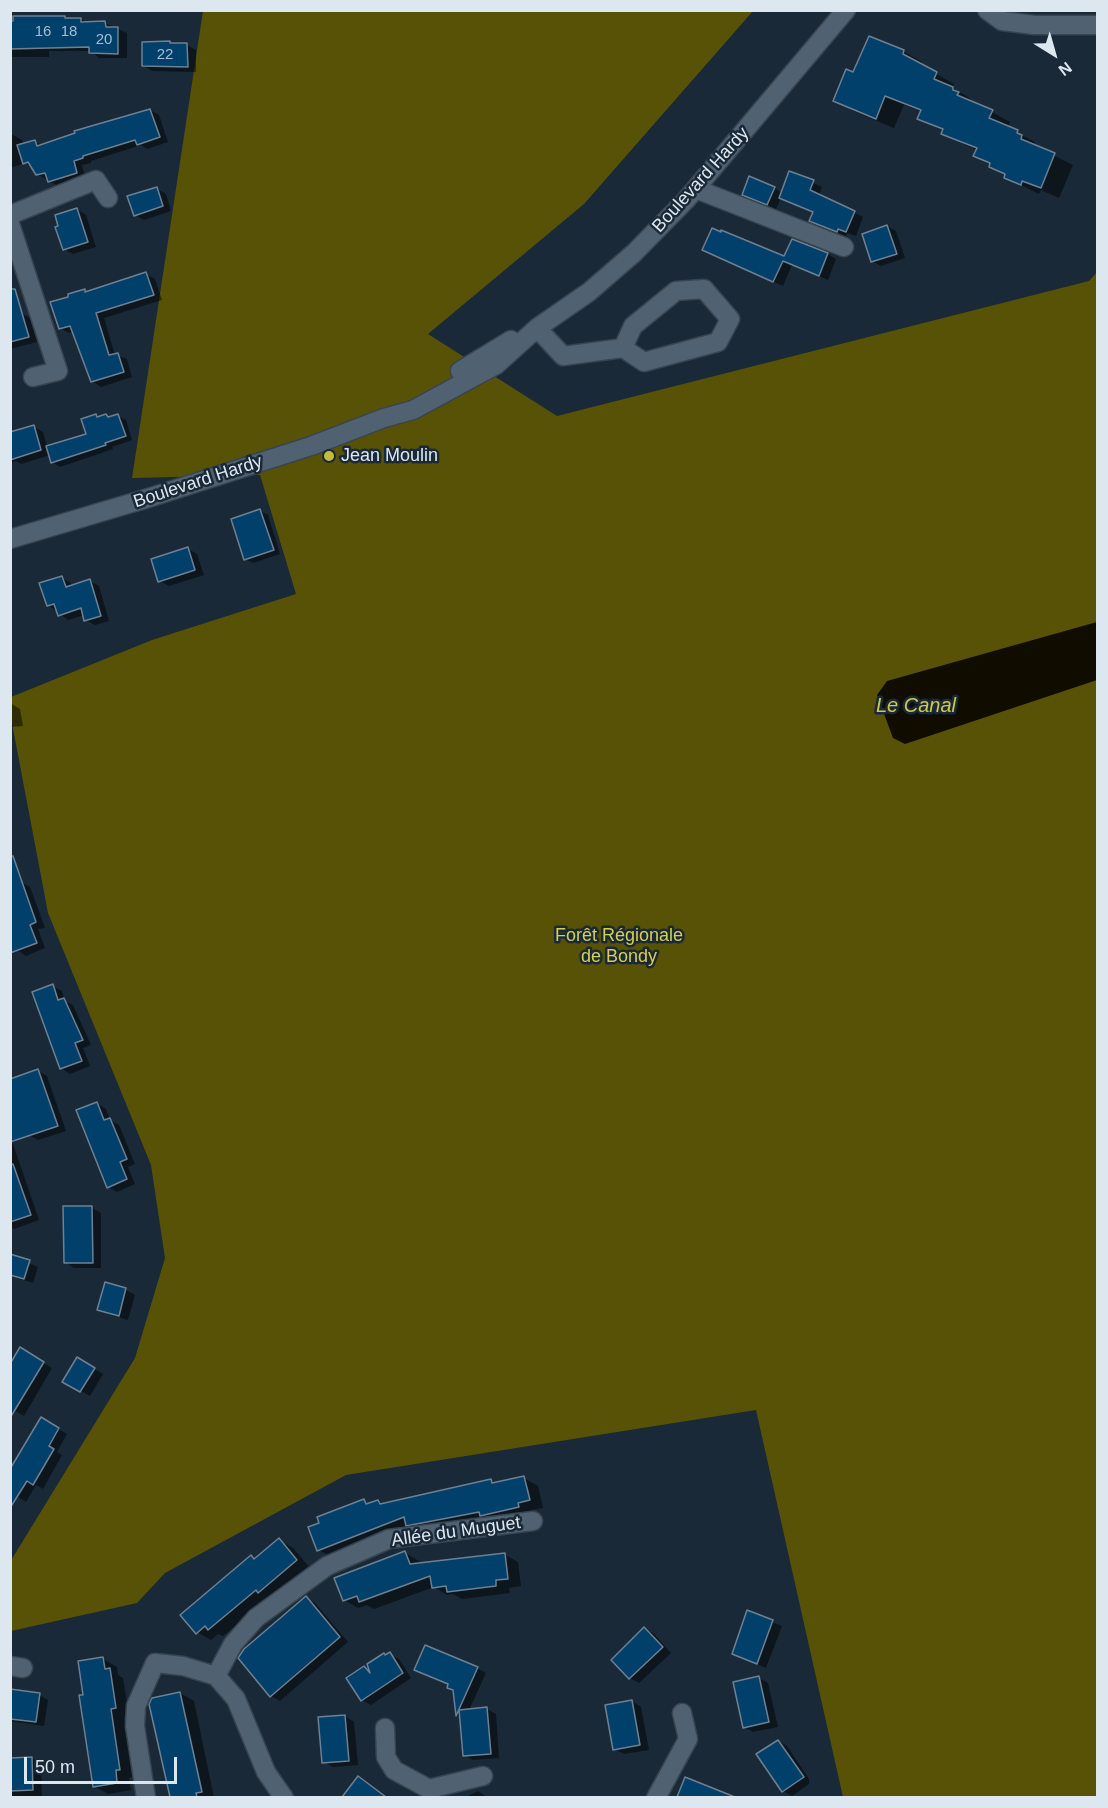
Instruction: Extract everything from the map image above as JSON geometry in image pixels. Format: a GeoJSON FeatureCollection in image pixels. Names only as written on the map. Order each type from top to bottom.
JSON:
{"type":"FeatureCollection","features":[{"type":"Feature","properties":{"kind":"street","name":"Boulevard Hardy"},"geometry":{"type":"LineString","coordinates":[[10,539],[145,500],[311,446],[384,418],[409,398],[464,369],[517,336],[537,328],[590,292],[634,253],[696,189],[846,10]]}},
{"type":"Feature","properties":{"kind":"street"},"geometry":{"type":"LineString","coordinates":[[987,10],[1002,21],[1098,25]]}},
{"type":"Feature","properties":{"kind":"street"},"geometry":{"type":"LineString","coordinates":[[10,214],[96,180],[108,198]]}},
{"type":"Feature","properties":{"kind":"street"},"geometry":{"type":"LineString","coordinates":[[696,189],[844,247]]}},
{"type":"Feature","properties":{"kind":"street"},"geometry":{"type":"LineString","coordinates":[[10,224],[58,371],[33,377]]}},
{"type":"Feature","properties":{"kind":"street"},"geometry":{"type":"LineString","coordinates":[[537,328],[563,356],[623,348],[644,362],[718,342],[730,319],[704,289],[676,291],[633,326],[623,348]]}},
{"type":"Feature","properties":{"kind":"street","name":"Allée du Muguet"},"geometry":{"type":"LineString","coordinates":[[216,1676],[233,1644],[256,1618],[327,1566],[389,1539],[532,1521]]}},
{"type":"Feature","properties":{"kind":"street"},"geometry":{"type":"LineString","coordinates":[[146,1797],[135,1726],[136,1706],[155,1663],[183,1666],[216,1676],[236,1700],[266,1772],[284,1797]]}},
{"type":"Feature","properties":{"kind":"street"},"geometry":{"type":"LineString","coordinates":[[656,1797],[688,1739],[682,1713]]}},
{"type":"Feature","properties":{"kind":"street"},"geometry":{"type":"LineString","coordinates":[[385,1728],[386,1757],[394,1770],[428,1793],[483,1776]]}},
{"type":"Feature","properties":{"kind":"green space","name":"Forêt Régionale de Bondy"},"geometry":{"type":"Polygon","coordinates":[[[203,11],[753,11],[584,204],[428,334],[557,416],[1089,281],[1097,272],[1097,1797],[843,1797],[756,1410],[346,1475],[165,1573],[137,1603],[11,1631],[10,1562],[135,1358],[165,1258],[151,1165],[48,913],[11,718],[11,697],[152,640],[296,594],[260,475],[132,478],[203,11]]]}},
{"type":"Feature","properties":{"kind":"water","name":"Le Canal"},"geometry":{"type":"Polygon","coordinates":[[[1097,622],[1097,680],[905,744],[893,738],[877,695],[887,681],[1097,622]]]}},
{"type":"Feature","properties":{"kind":"building"},"geometry":{"type":"Polygon","coordinates":[[[13,16],[65,16],[65,18],[81,18],[81,22],[105,21],[106,27],[118,27],[118,54],[89,53],[89,47],[10,49],[10,21],[13,21],[13,16]]]}},
{"type":"Feature","properties":{"kind":"building"},"geometry":{"type":"Polygon","coordinates":[[[869,36],[904,50],[903,54],[937,72],[934,79],[953,87],[953,90],[959,92],[957,95],[993,110],[989,118],[1018,130],[1017,133],[1022,135],[1021,139],[1055,153],[1041,188],[1022,181],[1021,185],[1004,178],[1005,174],[989,167],[990,163],[973,156],[977,148],[941,134],[943,129],[917,119],[921,110],[885,96],[876,119],[833,101],[846,69],[853,72],[869,36]]]}},
{"type":"Feature","properties":{"kind":"building"},"geometry":{"type":"Polygon","coordinates":[[[170,41],[170,43],[187,43],[188,67],[142,66],[142,42],[170,41]]]}},
{"type":"Feature","properties":{"kind":"building"},"geometry":{"type":"Polygon","coordinates":[[[150,109],[160,137],[137,145],[135,140],[83,156],[74,161],[77,173],[48,182],[45,173],[36,175],[28,162],[23,164],[17,145],[35,140],[37,146],[75,133],[74,131],[150,109]]]}},
{"type":"Feature","properties":{"kind":"building"},"geometry":{"type":"Polygon","coordinates":[[[789,171],[814,180],[810,190],[855,211],[846,232],[838,229],[837,232],[809,221],[813,212],[779,198],[789,171]]]}},
{"type":"Feature","properties":{"kind":"building"},"geometry":{"type":"Polygon","coordinates":[[[749,176],[775,187],[767,205],[742,195],[749,176]]]}},
{"type":"Feature","properties":{"kind":"building"},"geometry":{"type":"Polygon","coordinates":[[[157,187],[163,206],[134,216],[127,196],[157,187]]]}},
{"type":"Feature","properties":{"kind":"building"},"geometry":{"type":"Polygon","coordinates":[[[77,208],[88,242],[63,250],[55,227],[58,226],[55,215],[77,208]]]}},
{"type":"Feature","properties":{"kind":"building"},"geometry":{"type":"Polygon","coordinates":[[[887,225],[897,254],[871,262],[862,234],[887,225]]]}},
{"type":"Feature","properties":{"kind":"building"},"geometry":{"type":"Polygon","coordinates":[[[712,228],[784,256],[792,239],[828,253],[819,276],[783,261],[773,282],[702,250],[712,228]]]}},
{"type":"Feature","properties":{"kind":"building"},"geometry":{"type":"Polygon","coordinates":[[[146,272],[154,295],[96,313],[109,355],[118,353],[124,372],[91,382],[70,326],[59,329],[50,302],[68,297],[68,294],[85,289],[85,292],[146,272]]]}},
{"type":"Feature","properties":{"kind":"building"},"geometry":{"type":"Polygon","coordinates":[[[10,289],[15,289],[29,337],[10,342],[10,289]]]}},
{"type":"Feature","properties":{"kind":"building"},"geometry":{"type":"Polygon","coordinates":[[[96,414],[97,417],[106,414],[108,417],[118,414],[126,436],[51,463],[46,446],[86,434],[81,419],[96,414]]]}},
{"type":"Feature","properties":{"kind":"building"},"geometry":{"type":"Polygon","coordinates":[[[34,425],[41,450],[10,460],[10,432],[34,425]]]}},
{"type":"Feature","properties":{"kind":"building"},"geometry":{"type":"Polygon","coordinates":[[[260,509],[274,550],[244,560],[231,519],[260,509]]]}},
{"type":"Feature","properties":{"kind":"building"},"geometry":{"type":"Polygon","coordinates":[[[188,547],[195,570],[158,582],[151,559],[188,547]]]}},
{"type":"Feature","properties":{"kind":"building"},"geometry":{"type":"Polygon","coordinates":[[[62,576],[66,587],[90,579],[101,616],[84,621],[81,608],[58,616],[54,604],[47,606],[39,583],[62,576]]]}},
{"type":"Feature","properties":{"kind":"building"},"geometry":{"type":"Polygon","coordinates":[[[10,856],[13,856],[36,922],[30,925],[37,943],[10,953],[10,856]]]}},
{"type":"Feature","properties":{"kind":"building"},"geometry":{"type":"Polygon","coordinates":[[[53,984],[58,1000],[64,998],[83,1040],[75,1043],[82,1061],[60,1069],[32,992],[53,984]]]}},
{"type":"Feature","properties":{"kind":"building"},"geometry":{"type":"Polygon","coordinates":[[[38,1069],[58,1126],[10,1142],[10,1079],[38,1069]]]}},
{"type":"Feature","properties":{"kind":"building"},"geometry":{"type":"Polygon","coordinates":[[[97,1102],[104,1120],[110,1118],[127,1159],[120,1162],[127,1179],[107,1188],[76,1110],[97,1102]]]}},
{"type":"Feature","properties":{"kind":"building"},"geometry":{"type":"Polygon","coordinates":[[[13,1164],[31,1215],[10,1222],[10,1165],[13,1164]]]}},
{"type":"Feature","properties":{"kind":"building"},"geometry":{"type":"Polygon","coordinates":[[[63,1206],[92,1206],[93,1263],[64,1263],[63,1206]]]}},
{"type":"Feature","properties":{"kind":"building"},"geometry":{"type":"Polygon","coordinates":[[[10,1254],[30,1260],[24,1279],[10,1275],[10,1254]]]}},
{"type":"Feature","properties":{"kind":"building"},"geometry":{"type":"Polygon","coordinates":[[[105,1282],[126,1288],[119,1316],[97,1310],[105,1282]]]}},
{"type":"Feature","properties":{"kind":"building"},"geometry":{"type":"Polygon","coordinates":[[[20,1347],[44,1362],[10,1418],[10,1364],[20,1347]]]}},
{"type":"Feature","properties":{"kind":"building"},"geometry":{"type":"Polygon","coordinates":[[[77,1357],[95,1368],[80,1392],[62,1382],[77,1357]]]}},
{"type":"Feature","properties":{"kind":"building"},"geometry":{"type":"Polygon","coordinates":[[[41,1417],[59,1428],[49,1446],[54,1449],[33,1485],[27,1481],[10,1508],[10,1469],[41,1417]]]}},
{"type":"Feature","properties":{"kind":"building"},"geometry":{"type":"Polygon","coordinates":[[[524,1476],[530,1500],[518,1503],[519,1507],[480,1516],[479,1512],[406,1526],[404,1517],[317,1551],[308,1527],[319,1523],[317,1517],[364,1499],[366,1504],[378,1500],[380,1504],[491,1479],[492,1483],[524,1476]]]}},
{"type":"Feature","properties":{"kind":"building"},"geometry":{"type":"Polygon","coordinates":[[[279,1538],[297,1560],[258,1593],[256,1590],[208,1630],[205,1626],[196,1634],[180,1615],[251,1555],[254,1559],[279,1538]]]}},
{"type":"Feature","properties":{"kind":"building"},"geometry":{"type":"Polygon","coordinates":[[[405,1551],[410,1564],[505,1553],[508,1579],[496,1580],[496,1586],[447,1592],[446,1586],[432,1588],[430,1576],[359,1602],[357,1596],[343,1601],[334,1578],[405,1551]]]}},
{"type":"Feature","properties":{"kind":"building"},"geometry":{"type":"Polygon","coordinates":[[[306,1596],[340,1637],[270,1697],[238,1658],[244,1649],[306,1596]]]}},
{"type":"Feature","properties":{"kind":"building"},"geometry":{"type":"Polygon","coordinates":[[[747,1610],[773,1620],[757,1664],[732,1654],[747,1610]]]}},
{"type":"Feature","properties":{"kind":"building"},"geometry":{"type":"Polygon","coordinates":[[[644,1627],[663,1647],[629,1679],[611,1660],[644,1627]]]}},
{"type":"Feature","properties":{"kind":"building"},"geometry":{"type":"Polygon","coordinates":[[[425,1645],[478,1667],[456,1716],[453,1690],[447,1688],[448,1684],[414,1670],[425,1645]]]}},
{"type":"Feature","properties":{"kind":"building"},"geometry":{"type":"Polygon","coordinates":[[[390,1652],[403,1673],[361,1701],[346,1678],[364,1666],[370,1673],[367,1664],[384,1653],[385,1655],[390,1652]]]}},
{"type":"Feature","properties":{"kind":"building"},"geometry":{"type":"Polygon","coordinates":[[[103,1657],[105,1669],[110,1668],[116,1708],[111,1709],[120,1770],[116,1770],[117,1783],[93,1787],[79,1695],[83,1695],[78,1661],[103,1657]]]}},
{"type":"Feature","properties":{"kind":"building"},"geometry":{"type":"Polygon","coordinates":[[[759,1676],[769,1722],[743,1728],[733,1682],[759,1676]]]}},
{"type":"Feature","properties":{"kind":"building"},"geometry":{"type":"Polygon","coordinates":[[[10,1689],[40,1693],[36,1722],[10,1719],[10,1689]]]}},
{"type":"Feature","properties":{"kind":"building"},"geometry":{"type":"Polygon","coordinates":[[[180,1692],[202,1792],[196,1793],[197,1797],[170,1797],[149,1704],[152,1698],[180,1692]]]}},
{"type":"Feature","properties":{"kind":"building"},"geometry":{"type":"Polygon","coordinates":[[[632,1700],[640,1745],[613,1750],[605,1705],[632,1700]]]}},
{"type":"Feature","properties":{"kind":"building"},"geometry":{"type":"Polygon","coordinates":[[[487,1707],[491,1754],[463,1756],[459,1710],[487,1707]]]}},
{"type":"Feature","properties":{"kind":"building"},"geometry":{"type":"Polygon","coordinates":[[[345,1715],[349,1761],[322,1763],[318,1717],[345,1715]]]}},
{"type":"Feature","properties":{"kind":"building"},"geometry":{"type":"Polygon","coordinates":[[[778,1740],[804,1777],[782,1792],[756,1754],[778,1740]]]}},
{"type":"Feature","properties":{"kind":"building"},"geometry":{"type":"Polygon","coordinates":[[[32,1757],[33,1790],[10,1791],[10,1758],[32,1757]]]}},
{"type":"Feature","properties":{"kind":"building"},"geometry":{"type":"Polygon","coordinates":[[[358,1776],[386,1797],[342,1797],[358,1776]]]}},
{"type":"Feature","properties":{"kind":"building"},"geometry":{"type":"Polygon","coordinates":[[[685,1777],[735,1797],[677,1797],[685,1777]]]}},
{"type":"Feature","properties":{"kind":"place","name":"Jean Moulin"},"geometry":{"type":"Point","coordinates":[329,456]}}]}
